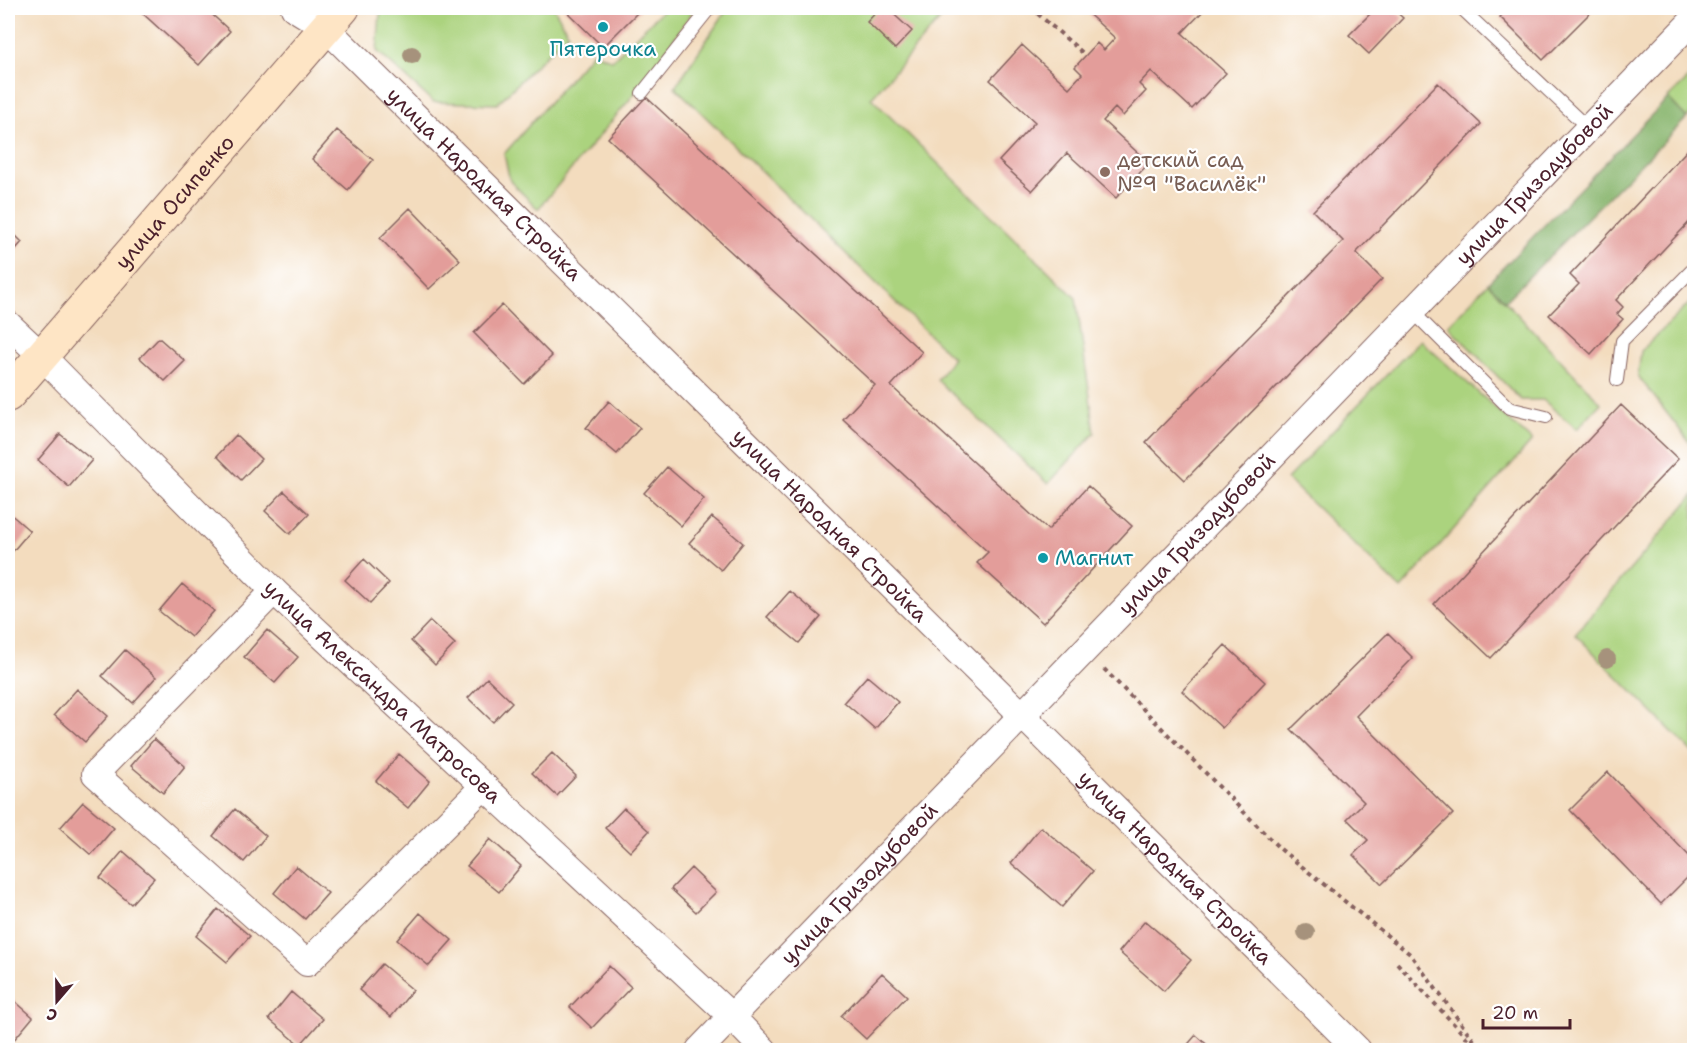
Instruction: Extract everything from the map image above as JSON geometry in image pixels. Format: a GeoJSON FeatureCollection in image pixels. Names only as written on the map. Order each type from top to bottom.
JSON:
{"type":"FeatureCollection","features":[{"type":"Feature","properties":{"kind":"street","name":"улица Народная Стройка"},"geometry":{"type":"LineString","coordinates":[[294,8],[334,17],[1022,715],[1358,1050]]}},
{"type":"Feature","properties":{"kind":"street","name":"улица Осипенко"},"geometry":{"type":"LineString","coordinates":[[8,395],[334,17]]}},
{"type":"Feature","properties":{"kind":"street","name":"улица Гризодубовой"},"geometry":{"type":"LineString","coordinates":[[699,1050],[1695,19]]}},
{"type":"Feature","properties":{"kind":"street","name":"улица Александра Матросова"},"geometry":{"type":"LineString","coordinates":[[8,324],[274,591],[731,1016],[764,1050]]}},
{"type":"Feature","properties":{"kind":"street"},"geometry":{"type":"LineString","coordinates":[[274,591],[95,774],[307,963],[484,786]]}},
{"type":"Feature","properties":{"kind":"lane"},"geometry":{"type":"LineString","coordinates":[[642,93],[710,8]]}},
{"type":"Feature","properties":{"kind":"lane"},"geometry":{"type":"LineString","coordinates":[[1461,8],[1589,129]]}},
{"type":"Feature","properties":{"kind":"lane"},"geometry":{"type":"LineString","coordinates":[[1617,380],[1622,341],[1695,268]]}},
{"type":"Feature","properties":{"kind":"lane"},"geometry":{"type":"LineString","coordinates":[[1412,311],[1509,408],[1546,417]]}},
{"type":"Feature","properties":{"kind":"path"},"geometry":{"type":"LineString","coordinates":[[1031,8],[1083,53]]}},
{"type":"Feature","properties":{"kind":"path"},"geometry":{"type":"LineString","coordinates":[[1085,650],[1279,848],[1410,954],[1479,1050]]}},
{"type":"Feature","properties":{"kind":"path"},"geometry":{"type":"LineString","coordinates":[[1398,963],[1479,1050]]}},
{"type":"Feature","properties":{"kind":"green space"},"geometry":{"type":"Polygon","coordinates":[[[386,8],[554,8],[568,33],[497,104],[433,102],[377,51],[380,14],[386,8]]]}},
{"type":"Feature","properties":{"kind":"green space"},"geometry":{"type":"Polygon","coordinates":[[[665,8],[695,8],[646,80],[538,209],[510,181],[504,154],[593,52],[612,60],[665,8]]]}},
{"type":"Feature","properties":{"kind":"green space"},"geometry":{"type":"Polygon","coordinates":[[[728,8],[950,8],[871,98],[1076,298],[1095,433],[1048,484],[937,380],[953,358],[675,87],[728,8]]]}},
{"type":"Feature","properties":{"kind":"green space"},"geometry":{"type":"Polygon","coordinates":[[[1694,73],[1694,110],[1687,118],[1668,98],[1694,73]]]}},
{"type":"Feature","properties":{"kind":"green space"},"geometry":{"type":"Polygon","coordinates":[[[1668,98],[1687,118],[1505,301],[1488,283],[1668,98]]]}},
{"type":"Feature","properties":{"kind":"green space"},"geometry":{"type":"Polygon","coordinates":[[[1488,283],[1601,403],[1577,429],[1543,400],[1521,400],[1448,326],[1488,283]]]}},
{"type":"Feature","properties":{"kind":"green space"},"geometry":{"type":"Polygon","coordinates":[[[1694,299],[1694,448],[1638,376],[1641,351],[1694,299]]]}},
{"type":"Feature","properties":{"kind":"green space"},"geometry":{"type":"Polygon","coordinates":[[[1420,340],[1532,441],[1401,589],[1287,479],[1420,340]]]}},
{"type":"Feature","properties":{"kind":"green space"},"geometry":{"type":"Polygon","coordinates":[[[1694,495],[1694,754],[1575,634],[1694,495]]]}},
{"type":"Feature","properties":{"kind":"building"},"geometry":{"type":"Polygon","coordinates":[[[142,8],[205,8],[230,31],[199,65],[139,10],[142,8]]]}},
{"type":"Feature","properties":{"kind":"building","name":"Пятерочка"},"geometry":{"type":"Polygon","coordinates":[[[563,8],[642,8],[603,47],[563,8]]]}},
{"type":"Feature","properties":{"kind":"building"},"geometry":{"type":"Polygon","coordinates":[[[880,8],[887,8],[912,31],[895,49],[867,22],[880,8]]]}},
{"type":"Feature","properties":{"kind":"building"},"geometry":{"type":"Polygon","coordinates":[[[1082,8],[1206,8],[1182,33],[1226,73],[1192,109],[1151,71],[1139,84],[1146,91],[1123,116],[1115,108],[1103,121],[1149,163],[1116,198],[1067,153],[1032,191],[999,161],[1035,122],[990,80],[1022,45],[1069,88],[1082,74],[1075,67],[1097,43],[1104,50],[1115,38],[1082,8]]]}},
{"type":"Feature","properties":{"kind":"building"},"geometry":{"type":"Polygon","coordinates":[[[1376,8],[1392,8],[1403,18],[1369,54],[1349,35],[1376,8]]]}},
{"type":"Feature","properties":{"kind":"building"},"geometry":{"type":"Polygon","coordinates":[[[1509,8],[1595,8],[1543,60],[1500,17],[1509,8]]]}},
{"type":"Feature","properties":{"kind":"building"},"geometry":{"type":"Polygon","coordinates":[[[1438,83],[1481,124],[1356,253],[1382,279],[1185,480],[1146,442],[1343,241],[1313,211],[1438,83]]]}},
{"type":"Feature","properties":{"kind":"building"},"geometry":{"type":"Polygon","coordinates":[[[646,97],[922,352],[891,386],[1048,530],[1088,486],[1132,526],[1043,623],[977,563],[988,552],[843,419],[875,385],[608,138],[646,97]]]}},
{"type":"Feature","properties":{"kind":"building"},"geometry":{"type":"Polygon","coordinates":[[[337,130],[373,160],[348,190],[312,159],[337,130]]]}},
{"type":"Feature","properties":{"kind":"building"},"geometry":{"type":"Polygon","coordinates":[[[1694,143],[1694,217],[1616,300],[1623,307],[1617,314],[1623,319],[1591,354],[1549,315],[1579,284],[1570,275],[1694,143]]]}},
{"type":"Feature","properties":{"kind":"building"},"geometry":{"type":"Polygon","coordinates":[[[410,208],[460,260],[429,289],[380,238],[410,208]]]}},
{"type":"Feature","properties":{"kind":"building"},"geometry":{"type":"Polygon","coordinates":[[[8,228],[22,242],[8,258],[8,228]]]}},
{"type":"Feature","properties":{"kind":"building"},"geometry":{"type":"Polygon","coordinates":[[[502,305],[552,356],[524,384],[474,333],[502,305]]]}},
{"type":"Feature","properties":{"kind":"building"},"geometry":{"type":"Polygon","coordinates":[[[159,338],[185,361],[165,381],[140,358],[159,338]]]}},
{"type":"Feature","properties":{"kind":"building"},"geometry":{"type":"Polygon","coordinates":[[[609,401],[640,428],[617,454],[586,428],[609,401]]]}},
{"type":"Feature","properties":{"kind":"building"},"geometry":{"type":"Polygon","coordinates":[[[1621,405],[1678,459],[1491,658],[1434,604],[1621,405]]]}},
{"type":"Feature","properties":{"kind":"building"},"geometry":{"type":"Polygon","coordinates":[[[60,434],[92,460],[69,487],[38,460],[60,434]]]}},
{"type":"Feature","properties":{"kind":"building"},"geometry":{"type":"Polygon","coordinates":[[[236,435],[261,459],[241,480],[217,456],[236,435]]]}},
{"type":"Feature","properties":{"kind":"building"},"geometry":{"type":"Polygon","coordinates":[[[667,467],[704,499],[681,526],[644,493],[667,467]]]}},
{"type":"Feature","properties":{"kind":"building"},"geometry":{"type":"Polygon","coordinates":[[[284,491],[309,514],[290,534],[265,511],[284,491]]]}},
{"type":"Feature","properties":{"kind":"building"},"geometry":{"type":"Polygon","coordinates":[[[8,512],[30,531],[8,557],[8,512]]]}},
{"type":"Feature","properties":{"kind":"building"},"geometry":{"type":"Polygon","coordinates":[[[712,517],[743,543],[721,570],[689,543],[712,517]]]}},
{"type":"Feature","properties":{"kind":"building"},"geometry":{"type":"Polygon","coordinates":[[[364,559],[389,583],[370,603],[345,580],[364,559]]]}},
{"type":"Feature","properties":{"kind":"building"},"geometry":{"type":"Polygon","coordinates":[[[182,584],[214,611],[191,637],[159,611],[182,584]]]}},
{"type":"Feature","properties":{"kind":"building"},"geometry":{"type":"Polygon","coordinates":[[[790,591],[821,617],[799,643],[767,617],[790,591]]]}},
{"type":"Feature","properties":{"kind":"building"},"geometry":{"type":"Polygon","coordinates":[[[430,621],[455,644],[435,665],[411,641],[430,621]]]}},
{"type":"Feature","properties":{"kind":"building"},"geometry":{"type":"Polygon","coordinates":[[[267,630],[298,657],[275,683],[244,657],[267,630]]]}},
{"type":"Feature","properties":{"kind":"building"},"geometry":{"type":"Polygon","coordinates":[[[1388,633],[1413,658],[1356,716],[1453,814],[1382,884],[1353,855],[1368,840],[1347,819],[1364,802],[1291,729],[1388,633]]]}},
{"type":"Feature","properties":{"kind":"building"},"geometry":{"type":"Polygon","coordinates":[[[1225,645],[1265,682],[1222,728],[1182,691],[1225,645]]]}},
{"type":"Feature","properties":{"kind":"building"},"geometry":{"type":"Polygon","coordinates":[[[125,650],[156,677],[133,703],[102,676],[125,650]]]}},
{"type":"Feature","properties":{"kind":"building"},"geometry":{"type":"Polygon","coordinates":[[[867,676],[898,702],[875,729],[844,702],[867,676]]]}},
{"type":"Feature","properties":{"kind":"building"},"geometry":{"type":"Polygon","coordinates":[[[487,678],[512,702],[493,722],[468,698],[487,678]]]}},
{"type":"Feature","properties":{"kind":"building"},"geometry":{"type":"Polygon","coordinates":[[[77,689],[108,716],[85,742],[54,715],[77,689]]]}},
{"type":"Feature","properties":{"kind":"building"},"geometry":{"type":"Polygon","coordinates":[[[154,739],[185,766],[163,793],[131,766],[154,739]]]}},
{"type":"Feature","properties":{"kind":"building"},"geometry":{"type":"Polygon","coordinates":[[[552,753],[576,776],[557,796],[532,773],[552,753]]]}},
{"type":"Feature","properties":{"kind":"building"},"geometry":{"type":"Polygon","coordinates":[[[399,754],[430,781],[408,808],[376,781],[399,754]]]}},
{"type":"Feature","properties":{"kind":"building"},"geometry":{"type":"Polygon","coordinates":[[[1608,772],[1694,861],[1694,871],[1661,904],[1570,810],[1608,772]]]}},
{"type":"Feature","properties":{"kind":"building"},"geometry":{"type":"Polygon","coordinates":[[[83,802],[114,828],[91,855],[60,828],[83,802]]]}},
{"type":"Feature","properties":{"kind":"building"},"geometry":{"type":"Polygon","coordinates":[[[624,808],[649,831],[630,852],[605,828],[624,808]]]}},
{"type":"Feature","properties":{"kind":"building"},"geometry":{"type":"Polygon","coordinates":[[[235,809],[266,836],[244,862],[213,836],[235,809]]]}},
{"type":"Feature","properties":{"kind":"building"},"geometry":{"type":"Polygon","coordinates":[[[1041,827],[1093,871],[1062,907],[1011,863],[1041,827]]]}},
{"type":"Feature","properties":{"kind":"building"},"geometry":{"type":"Polygon","coordinates":[[[490,839],[521,866],[499,892],[467,866],[490,839]]]}},
{"type":"Feature","properties":{"kind":"building"},"geometry":{"type":"Polygon","coordinates":[[[123,851],[154,878],[131,904],[100,878],[123,851]]]}},
{"type":"Feature","properties":{"kind":"building"},"geometry":{"type":"Polygon","coordinates":[[[296,866],[328,893],[305,919],[274,893],[296,866]]]}},
{"type":"Feature","properties":{"kind":"building"},"geometry":{"type":"Polygon","coordinates":[[[691,868],[716,892],[696,912],[671,889],[691,868]]]}},
{"type":"Feature","properties":{"kind":"building"},"geometry":{"type":"Polygon","coordinates":[[[218,909],[250,936],[227,962],[196,936],[218,909]]]}},
{"type":"Feature","properties":{"kind":"building"},"geometry":{"type":"Polygon","coordinates":[[[420,913],[452,940],[429,966],[397,940],[420,913]]]}},
{"type":"Feature","properties":{"kind":"building"},"geometry":{"type":"Polygon","coordinates":[[[1145,921],[1191,960],[1164,991],[1119,952],[1145,921]]]}},
{"type":"Feature","properties":{"kind":"building"},"geometry":{"type":"Polygon","coordinates":[[[382,964],[413,990],[391,1017],[359,990],[382,964]]]}},
{"type":"Feature","properties":{"kind":"building"},"geometry":{"type":"Polygon","coordinates":[[[609,966],[631,987],[592,1028],[570,1007],[609,966]]]}},
{"type":"Feature","properties":{"kind":"building"},"geometry":{"type":"Polygon","coordinates":[[[882,973],[907,996],[866,1039],[841,1016],[882,973]]]}},
{"type":"Feature","properties":{"kind":"building"},"geometry":{"type":"Polygon","coordinates":[[[291,992],[323,1019],[300,1045],[269,1019],[291,992]]]}},
{"type":"Feature","properties":{"kind":"building"},"geometry":{"type":"Polygon","coordinates":[[[8,995],[33,1017],[8,1047],[8,995]]]}},
{"type":"Feature","properties":{"kind":"building"},"geometry":{"type":"Polygon","coordinates":[[[1196,1035],[1213,1050],[1183,1050],[1196,1035]]]}},
{"type":"Feature","properties":{"kind":"place","name":"Пятерочка"},"geometry":{"type":"Point","coordinates":[603,27]}},
{"type":"Feature","properties":{"kind":"place","name":"детский сад №9 \"Василёк\""},"geometry":{"type":"Point","coordinates":[1105,172]}},
{"type":"Feature","properties":{"kind":"place","name":"Магнит"},"geometry":{"type":"Point","coordinates":[1043,558]}}]}
